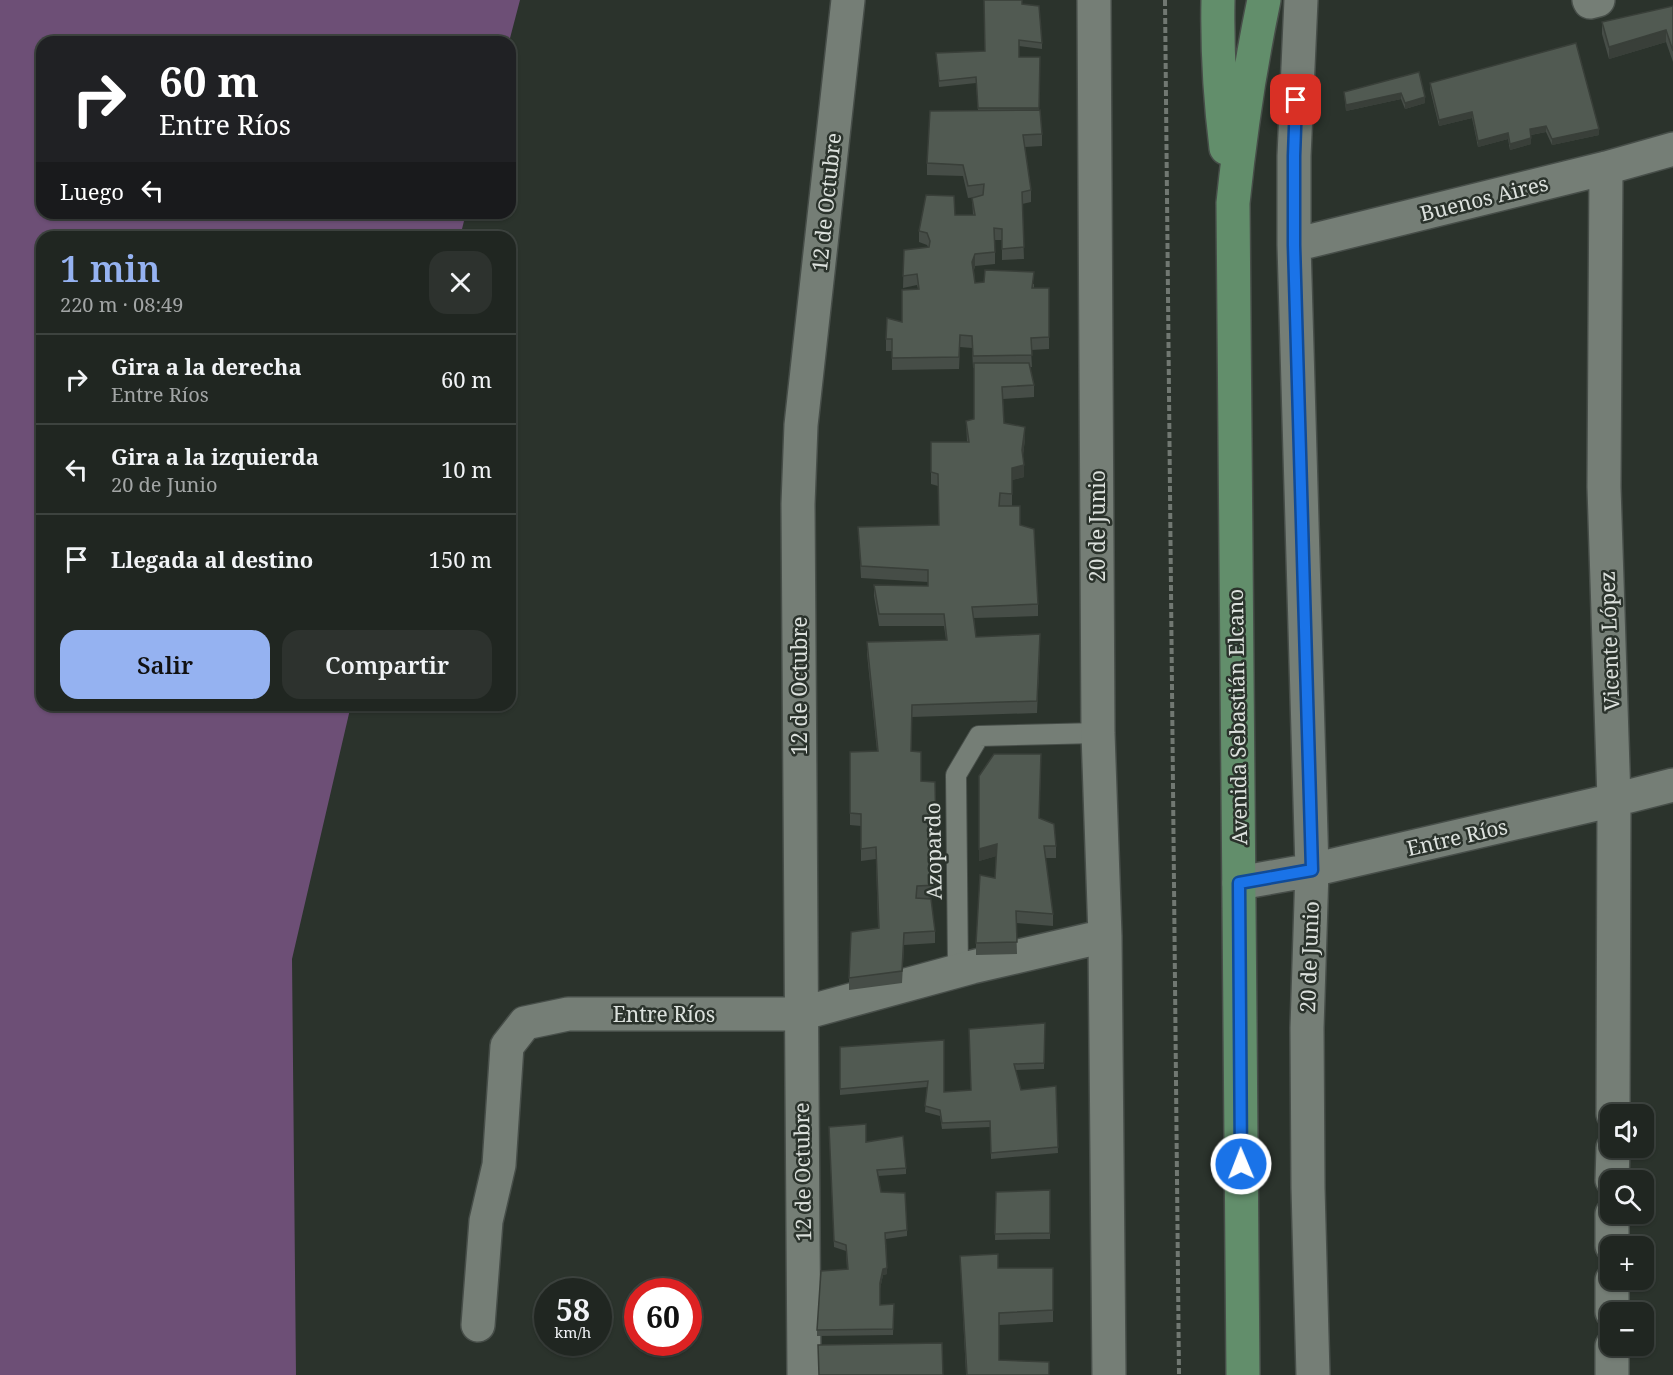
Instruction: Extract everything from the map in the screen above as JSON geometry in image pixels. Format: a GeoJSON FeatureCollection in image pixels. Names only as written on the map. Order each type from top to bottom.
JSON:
{"type":"FeatureCollection","features":[{"type":"Feature","properties":{"kind":"main road","name":"Avenida Sebastián Elcano"},"geometry":{"type":"LineString","coordinates":[[1218,0],[1222,118],[1233,203]]}},
{"type":"Feature","properties":{"kind":"main road","name":"Avenida Sebastián Elcano"},"geometry":{"type":"LineString","coordinates":[[1243,1375],[1233,203],[1238,147],[1264,0]]}},
{"type":"Feature","properties":{"kind":"street","name":"12 de Octubre"},"geometry":{"type":"LineString","coordinates":[[804,1375],[798,504],[801,425],[848,0]]}},
{"type":"Feature","properties":{"kind":"street","name":"20 de Junio"},"geometry":{"type":"LineString","coordinates":[[1094,0],[1098,733],[1105,936],[1109,1375]]}},
{"type":"Feature","properties":{"kind":"street","name":"20 de Junio"},"geometry":{"type":"LineString","coordinates":[[1301,0],[1294,156],[1294,245],[1312,870],[1307,1028],[1313,1375]]}},
{"type":"Feature","properties":{"kind":"street"},"geometry":{"type":"LineString","coordinates":[[1589,0],[1590,2],[1598,0]]}},
{"type":"Feature","properties":{"kind":"street","name":"Buenos Aires"},"geometry":{"type":"LineString","coordinates":[[1294,245],[1606,168],[1673,149]]}},
{"type":"Feature","properties":{"kind":"street","name":"Vicente López"},"geometry":{"type":"LineString","coordinates":[[1606,168],[1604,488],[1614,800],[1613,1104]]}},
{"type":"Feature","properties":{"kind":"street","name":"Entre Ríos"},"geometry":{"type":"LineString","coordinates":[[1239,883],[1312,870],[1614,800],[1673,784]]}},
{"type":"Feature","properties":{"kind":"street","name":"Entre Ríos"},"geometry":{"type":"LineString","coordinates":[[478,1325],[486,1221],[499,1165],[507,1046],[525,1023],[568,1014],[800,1014],[958,971],[1105,936]]}},
{"type":"Feature","properties":{"kind":"street"},"geometry":{"type":"LineString","coordinates":[[1612,1356],[1612,1375]]}},
{"type":"Feature","properties":{"kind":"lane","name":"Azopardo"},"geometry":{"type":"LineString","coordinates":[[958,971],[956,775],[979,736],[1098,733]]}},
{"type":"Feature","properties":{"kind":"path"},"geometry":{"type":"LineString","coordinates":[[1165,0],[1179,1375]]}},
{"type":"Feature","properties":{"kind":"shaded area"},"geometry":{"type":"Polygon","coordinates":[[[0,0],[520,0],[511,36],[36,36],[36,219],[464,219],[462,231],[36,231],[36,711],[350,711],[292,959],[296,1375],[0,1375],[0,0]]]}},
{"type":"Feature","properties":{"kind":"building"},"geometry":{"type":"Polygon","coordinates":[[[984,0],[1022,0],[1022,4],[1039,6],[1042,43],[1019,40],[1019,57],[1040,57],[1039,108],[978,108],[976,77],[939,81],[936,53],[985,51],[984,0]]]}},
{"type":"Feature","properties":{"kind":"building"},"geometry":{"type":"Polygon","coordinates":[[[1673,6],[1673,51],[1666,30],[1609,47],[1602,22],[1673,6]]]}},
{"type":"Feature","properties":{"kind":"building"},"geometry":{"type":"Polygon","coordinates":[[[1576,43],[1599,129],[1552,139],[1546,126],[1530,129],[1531,138],[1510,144],[1508,133],[1478,141],[1472,112],[1439,120],[1430,83],[1576,43]]]}},
{"type":"Feature","properties":{"kind":"building"},"geometry":{"type":"Polygon","coordinates":[[[1419,72],[1425,97],[1405,103],[1401,93],[1346,105],[1344,92],[1419,72]]]}},
{"type":"Feature","properties":{"kind":"building"},"geometry":{"type":"Polygon","coordinates":[[[1040,110],[1042,134],[1023,135],[1031,190],[1022,192],[1024,247],[1002,249],[1002,229],[994,228],[995,252],[975,254],[972,262],[975,283],[984,282],[985,270],[1034,272],[1032,288],[1049,288],[1049,337],[1031,338],[1032,355],[973,356],[972,336],[960,335],[959,357],[892,358],[892,339],[886,339],[887,318],[902,322],[902,290],[919,289],[917,274],[903,276],[904,250],[929,247],[930,241],[927,233],[919,231],[926,195],[954,196],[955,215],[975,215],[972,198],[983,195],[984,184],[968,186],[963,165],[927,163],[930,111],[1040,110]]]}},
{"type":"Feature","properties":{"kind":"building"},"geometry":{"type":"Polygon","coordinates":[[[974,363],[1029,363],[1034,385],[1002,387],[1004,423],[1025,427],[1022,450],[1024,465],[1012,468],[1012,494],[1000,493],[999,506],[1020,506],[1020,525],[1034,529],[1038,604],[972,607],[976,637],[1040,634],[1037,701],[912,705],[911,751],[921,752],[921,781],[935,782],[937,885],[917,886],[916,898],[931,899],[935,931],[904,933],[902,971],[849,978],[851,932],[879,928],[876,847],[861,849],[861,814],[850,813],[850,752],[878,751],[867,642],[947,640],[944,614],[879,614],[874,585],[928,586],[928,570],[861,566],[858,527],[939,525],[938,474],[931,472],[931,442],[969,442],[966,421],[974,419],[974,363]]]}},
{"type":"Feature","properties":{"kind":"building"},"geometry":{"type":"Polygon","coordinates":[[[994,754],[1041,754],[1039,818],[1054,824],[1056,846],[1044,846],[1053,914],[1016,911],[1017,942],[976,943],[980,875],[995,878],[997,844],[979,849],[979,776],[994,754]]]}},
{"type":"Feature","properties":{"kind":"building"},"geometry":{"type":"Polygon","coordinates":[[[1045,1023],[1044,1063],[1014,1064],[1021,1090],[1056,1086],[1058,1147],[991,1153],[990,1121],[942,1123],[940,1110],[925,1106],[928,1081],[840,1089],[840,1047],[944,1040],[944,1092],[971,1090],[969,1029],[1045,1023]]]}},
{"type":"Feature","properties":{"kind":"building"},"geometry":{"type":"Polygon","coordinates":[[[866,1124],[866,1142],[903,1136],[906,1168],[877,1170],[881,1192],[905,1193],[907,1230],[885,1233],[887,1268],[883,1269],[880,1283],[880,1305],[894,1304],[893,1329],[817,1330],[821,1271],[848,1269],[846,1245],[834,1241],[829,1127],[866,1124]]]}},
{"type":"Feature","properties":{"kind":"building"},"geometry":{"type":"Polygon","coordinates":[[[1050,1190],[1050,1233],[995,1234],[996,1192],[1050,1190]]]}},
{"type":"Feature","properties":{"kind":"building"},"geometry":{"type":"Polygon","coordinates":[[[998,1254],[998,1268],[1053,1268],[1053,1310],[999,1313],[999,1360],[1049,1362],[1049,1375],[967,1375],[960,1256],[998,1254]]]}},
{"type":"Feature","properties":{"kind":"building"},"geometry":{"type":"Polygon","coordinates":[[[942,1343],[943,1375],[819,1375],[818,1345],[942,1343]]]}},
{"type":"Feature","properties":{"kind":"route"},"geometry":{"type":"LineString","coordinates":[[1241,1164],[1239,883],[1312,870],[1294,245],[1296,100]]}}]}
